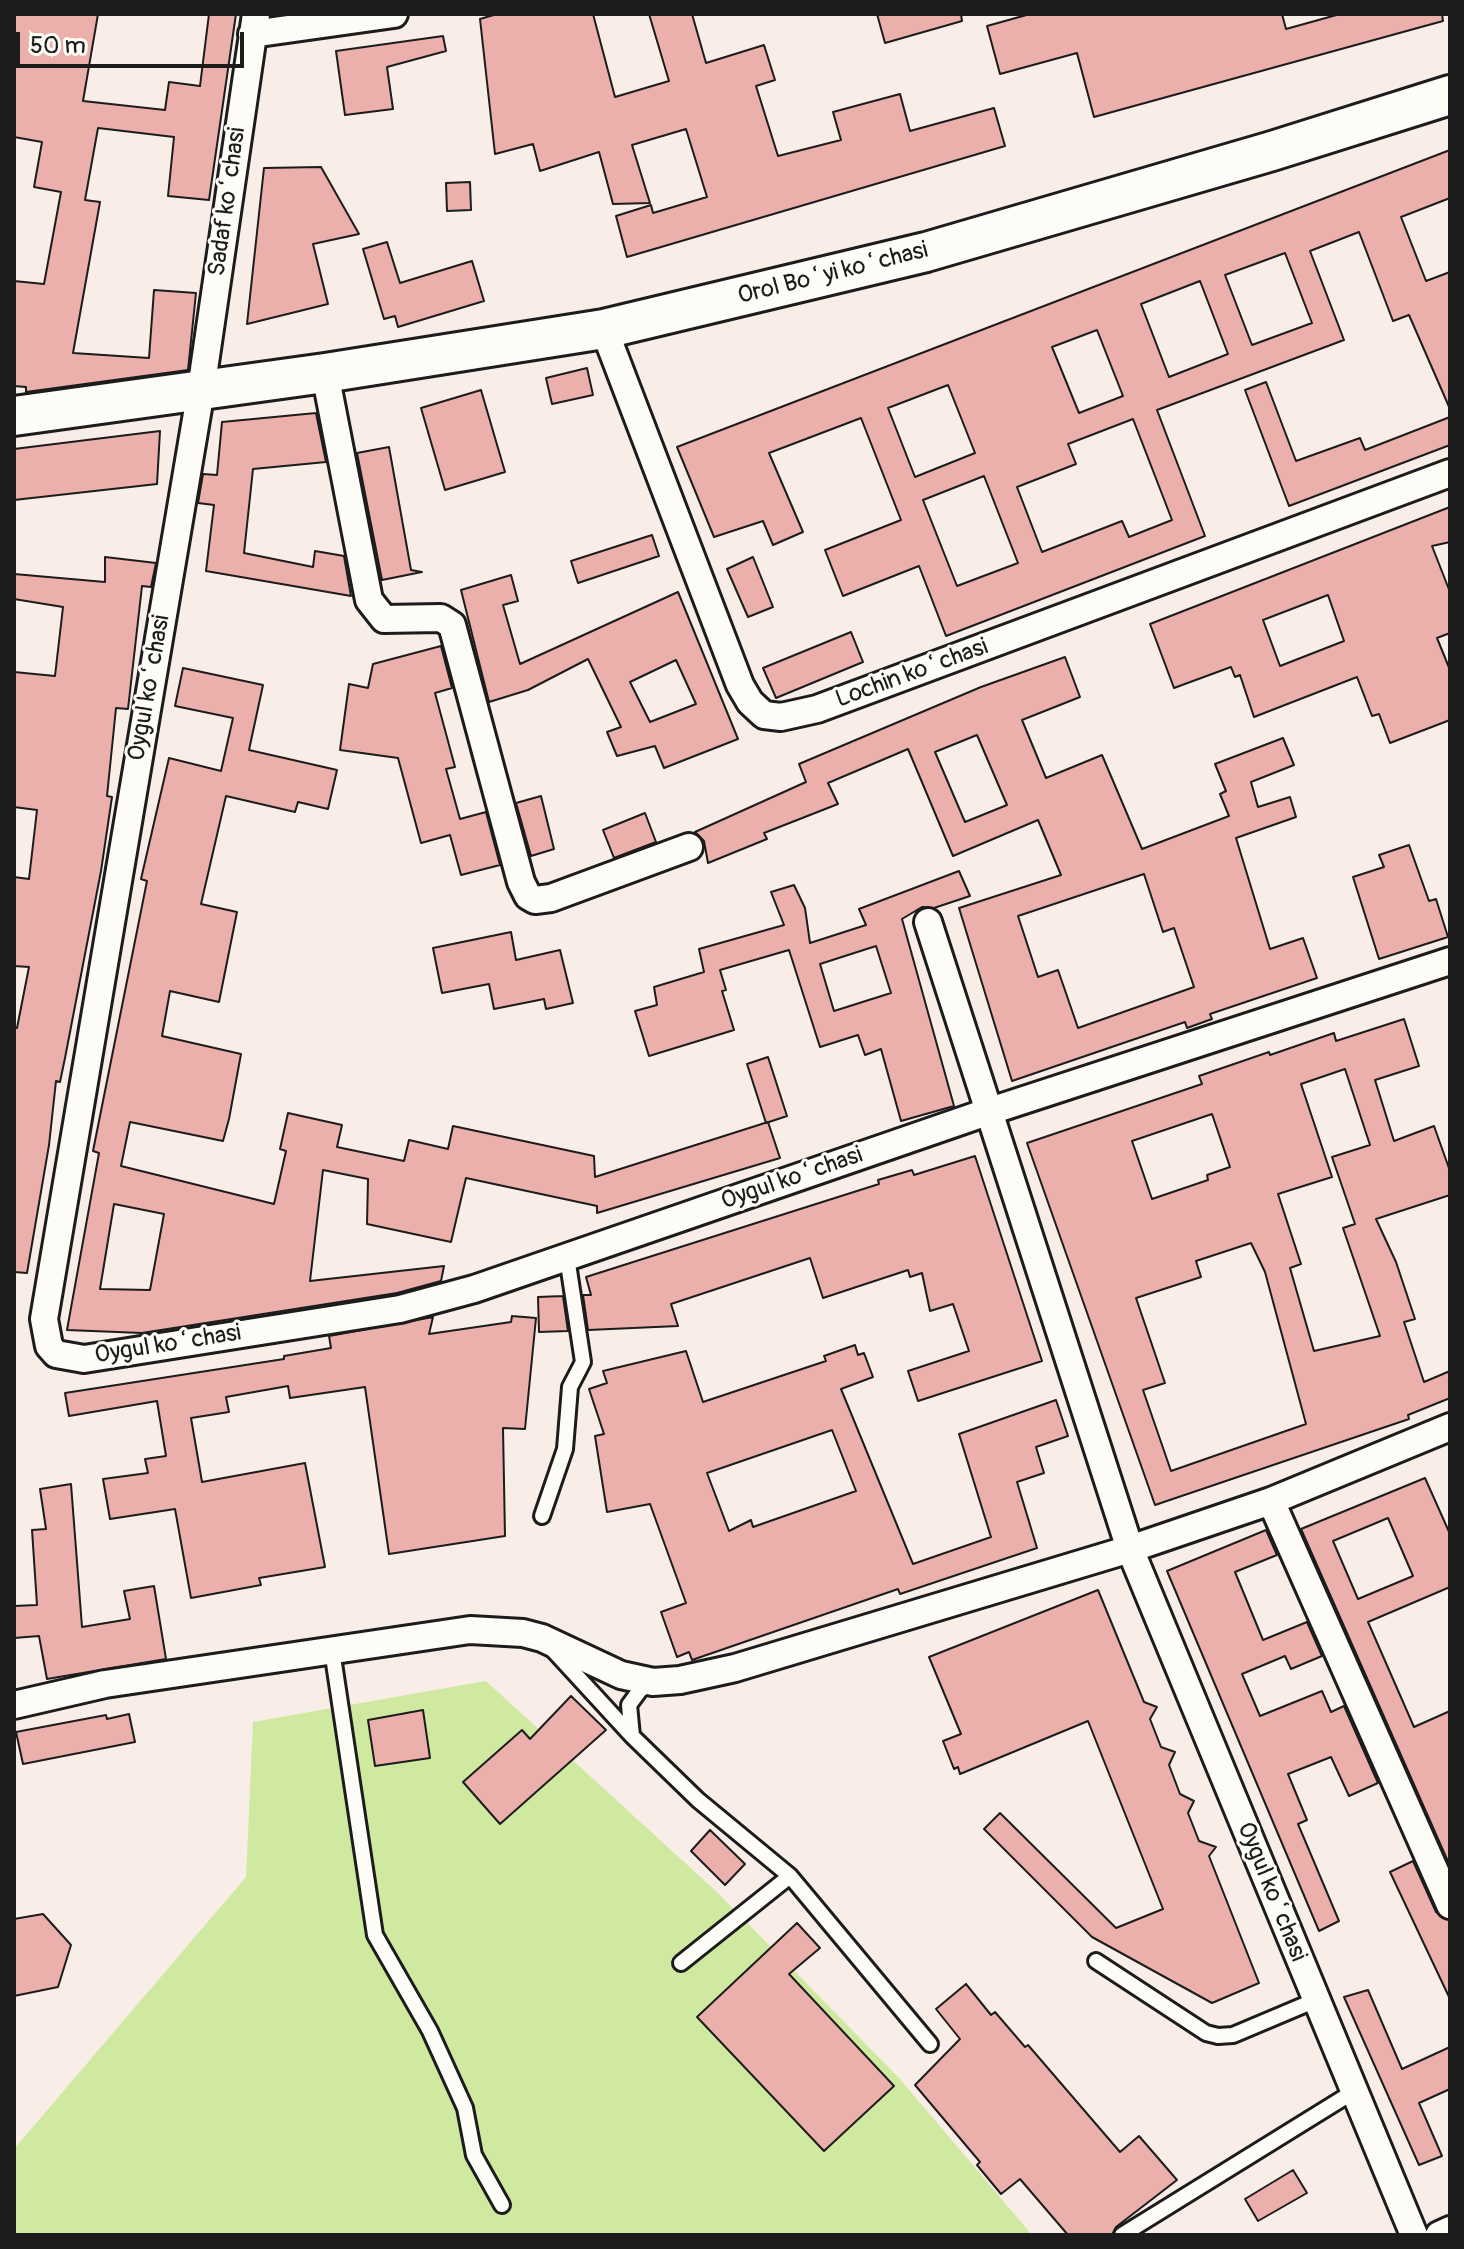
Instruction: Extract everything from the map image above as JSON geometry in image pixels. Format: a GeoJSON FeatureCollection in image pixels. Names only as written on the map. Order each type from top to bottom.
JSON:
{"type":"FeatureCollection","features":[{"type":"Feature","properties":{"kind":"street"},"geometry":{"type":"LineString","coordinates":[[254,24],[394,14]]}},
{"type":"Feature","properties":{"kind":"street","name":"Sadaf koʻchasi"},"geometry":{"type":"LineString","coordinates":[[201,390],[254,24]]}},
{"type":"Feature","properties":{"kind":"street","name":"Orol Boʻyi koʻchasi"},"geometry":{"type":"LineString","coordinates":[[14,416],[325,373],[604,329],[926,252],[1272,151],[1450,95]]}},
{"type":"Feature","properties":{"kind":"street","name":"Lochin koʻchasi"},"geometry":{"type":"LineString","coordinates":[[604,329],[740,685],[750,702],[764,715],[781,717],[817,709],[1450,473]]}},
{"type":"Feature","properties":{"kind":"street"},"geometry":{"type":"LineString","coordinates":[[325,373],[369,600],[384,619],[392,622],[441,618],[452,625],[521,882],[528,896],[551,898],[689,847]]}},
{"type":"Feature","properties":{"kind":"street","name":"Oygul koʻchasi"},"geometry":{"type":"LineString","coordinates":[[201,390],[44,1319],[49,1346],[66,1358],[84,1359],[400,1309],[567,1257],[987,1112],[1450,961]]}},
{"type":"Feature","properties":{"kind":"street"},"geometry":{"type":"LineString","coordinates":[[928,922],[987,1112]]}},
{"type":"Feature","properties":{"kind":"street","name":"Oygul koʻchasi"},"geometry":{"type":"LineString","coordinates":[[987,1112],[1130,1549],[1414,2235]]}},
{"type":"Feature","properties":{"kind":"street"},"geometry":{"type":"LineString","coordinates":[[14,1705],[105,1684],[470,1630],[542,1638],[621,1675],[653,1682],[735,1668],[1130,1549],[1271,1501],[1450,1427]]}},
{"type":"Feature","properties":{"kind":"street"},"geometry":{"type":"LineString","coordinates":[[1271,1501],[1450,1905]]}},
{"type":"Feature","properties":{"kind":"street"},"geometry":{"type":"LineString","coordinates":[[1439,2235],[1450,2230]]}},
{"type":"Feature","properties":{"kind":"lane"},"geometry":{"type":"LineString","coordinates":[[542,1516],[565,1449],[570,1387],[583,1362],[567,1257]]}},
{"type":"Feature","properties":{"kind":"lane"},"geometry":{"type":"LineString","coordinates":[[542,1638],[632,1736],[698,1800],[790,1876],[930,2044]]}},
{"type":"Feature","properties":{"kind":"lane"},"geometry":{"type":"LineString","coordinates":[[332,1650],[375,1935],[430,2031],[465,2108],[474,2155],[502,2205]]}},
{"type":"Feature","properties":{"kind":"lane"},"geometry":{"type":"LineString","coordinates":[[632,1736],[629,1705],[640,1690],[653,1682]]}},
{"type":"Feature","properties":{"kind":"lane"},"geometry":{"type":"LineString","coordinates":[[681,1963],[790,1876]]}},
{"type":"Feature","properties":{"kind":"lane"},"geometry":{"type":"LineString","coordinates":[[1096,1961],[1206,2033],[1218,2036],[1233,2035],[1316,2000]]}},
{"type":"Feature","properties":{"kind":"lane"},"geometry":{"type":"LineString","coordinates":[[1122,2235],[1353,2092]]}},
{"type":"Feature","properties":{"kind":"green space"},"geometry":{"type":"Polygon","coordinates":[[[486,1681],[718,1893],[900,2079],[1032,2235],[14,2235],[14,2149],[246,1877],[253,1722],[486,1681]]]}},
{"type":"Feature","properties":{"kind":"building"},"geometry":{"type":"Polygon","coordinates":[[[14,14],[98,14],[83,101],[165,110],[169,82],[200,86],[209,14],[236,14],[209,200],[168,196],[174,137],[98,128],[85,200],[100,202],[73,353],[149,358],[154,290],[196,293],[188,370],[26,392],[26,387],[14,386],[14,281],[44,284],[61,192],[34,187],[42,142],[14,137],[14,14]]]}},
{"type":"Feature","properties":{"kind":"building"},"geometry":{"type":"Polygon","coordinates":[[[497,14],[593,14],[615,97],[669,81],[649,14],[692,14],[706,63],[764,45],[775,80],[756,86],[778,156],[841,140],[833,112],[900,94],[910,131],[994,108],[1005,146],[627,257],[616,216],[651,205],[653,213],[707,197],[686,129],[632,145],[650,203],[613,204],[599,152],[540,171],[533,144],[495,154],[480,19],[497,14]]]}},
{"type":"Feature","properties":{"kind":"building"},"geometry":{"type":"Polygon","coordinates":[[[877,14],[961,14],[962,21],[885,43],[877,14]]]}},
{"type":"Feature","properties":{"kind":"building"},"geometry":{"type":"Polygon","coordinates":[[[1030,14],[1282,14],[1286,29],[1340,14],[1442,14],[1443,21],[1094,117],[1077,53],[1000,74],[987,26],[1030,14]]]}},
{"type":"Feature","properties":{"kind":"building"},"geometry":{"type":"Polygon","coordinates":[[[443,36],[446,51],[387,67],[393,109],[345,115],[336,51],[443,36]]]}},
{"type":"Feature","properties":{"kind":"building"},"geometry":{"type":"Polygon","coordinates":[[[1450,150],[1450,198],[1401,217],[1426,281],[1450,272],[1450,409],[1409,315],[1393,321],[1359,232],[1310,251],[1344,340],[1157,410],[1205,536],[946,636],[919,566],[843,596],[825,550],[901,520],[861,418],[769,453],[803,532],[773,545],[763,521],[714,537],[677,447],[1450,150]],[[1285,253],[1225,275],[1252,345],[1312,323],[1285,253]],[[1200,281],[1141,304],[1169,377],[1228,354],[1200,281]],[[1097,330],[1052,347],[1079,413],[1123,396],[1097,330]],[[948,385],[888,408],[915,477],[975,453],[948,385]],[[1133,419],[1068,444],[1076,464],[1017,487],[1042,552],[1122,521],[1129,537],[1172,520],[1133,419]],[[984,476],[923,500],[957,586],[1018,563],[984,476]]]}},
{"type":"Feature","properties":{"kind":"building"},"geometry":{"type":"Polygon","coordinates":[[[321,167],[359,234],[313,244],[328,304],[247,324],[264,168],[321,167]]]}},
{"type":"Feature","properties":{"kind":"building"},"geometry":{"type":"Polygon","coordinates":[[[470,182],[471,210],[447,211],[446,183],[470,182]]]}},
{"type":"Feature","properties":{"kind":"building"},"geometry":{"type":"Polygon","coordinates":[[[387,242],[400,283],[472,261],[484,301],[398,327],[395,316],[384,319],[363,249],[387,242]]]}},
{"type":"Feature","properties":{"kind":"building"},"geometry":{"type":"Polygon","coordinates":[[[587,368],[593,395],[552,404],[546,378],[587,368]]]}},
{"type":"Feature","properties":{"kind":"building"},"geometry":{"type":"Polygon","coordinates":[[[1266,382],[1296,461],[1360,438],[1365,450],[1450,417],[1450,445],[1289,506],[1245,390],[1266,382]]]}},
{"type":"Feature","properties":{"kind":"building"},"geometry":{"type":"Polygon","coordinates":[[[481,390],[505,472],[445,490],[421,408],[481,390]]]}},
{"type":"Feature","properties":{"kind":"building"},"geometry":{"type":"Polygon","coordinates":[[[316,413],[326,462],[253,469],[244,553],[313,567],[315,551],[344,556],[351,596],[206,571],[214,505],[198,503],[203,474],[217,475],[222,422],[316,413]]]}},
{"type":"Feature","properties":{"kind":"building"},"geometry":{"type":"Polygon","coordinates":[[[160,431],[157,484],[14,500],[14,449],[160,431]]]}},
{"type":"Feature","properties":{"kind":"building"},"geometry":{"type":"Polygon","coordinates":[[[389,447],[411,570],[422,572],[382,580],[357,453],[389,447]]]}},
{"type":"Feature","properties":{"kind":"building"},"geometry":{"type":"Polygon","coordinates":[[[1450,507],[1450,542],[1432,546],[1450,592],[1450,633],[1437,638],[1450,670],[1450,720],[1390,743],[1379,714],[1372,716],[1357,677],[1254,717],[1240,675],[1235,677],[1231,667],[1174,688],[1150,624],[1450,507]],[[1328,595],[1263,620],[1280,666],[1344,641],[1328,595]]]}},
{"type":"Feature","properties":{"kind":"building"},"geometry":{"type":"Polygon","coordinates":[[[652,535],[659,556],[578,583],[571,561],[652,535]]]}},
{"type":"Feature","properties":{"kind":"building"},"geometry":{"type":"Polygon","coordinates":[[[105,557],[156,563],[151,587],[142,586],[128,709],[116,708],[107,796],[112,797],[101,871],[60,1082],[56,1081],[49,1145],[27,1273],[14,1272],[14,1028],[17,1028],[29,967],[14,966],[14,877],[29,879],[37,810],[14,807],[14,672],[55,676],[63,607],[14,599],[14,574],[105,582],[105,557]]]}},
{"type":"Feature","properties":{"kind":"building"},"geometry":{"type":"Polygon","coordinates":[[[753,557],[773,607],[748,617],[727,569],[753,557]]]}},
{"type":"Feature","properties":{"kind":"building"},"geometry":{"type":"Polygon","coordinates":[[[511,575],[518,601],[503,605],[520,664],[678,592],[738,739],[664,768],[655,746],[617,756],[607,732],[621,727],[588,659],[528,690],[489,702],[461,590],[511,575]],[[676,660],[630,682],[650,722],[696,704],[676,660]]]}},
{"type":"Feature","properties":{"kind":"building"},"geometry":{"type":"Polygon","coordinates":[[[851,632],[863,662],[776,698],[763,668],[851,632]]]}},
{"type":"Feature","properties":{"kind":"building"},"geometry":{"type":"Polygon","coordinates":[[[441,646],[452,688],[435,693],[455,767],[446,769],[460,819],[486,812],[500,865],[461,875],[450,835],[421,843],[398,758],[340,750],[349,684],[368,688],[373,664],[441,646]]]}},
{"type":"Feature","properties":{"kind":"building"},"geometry":{"type":"Polygon","coordinates":[[[1065,657],[1080,697],[1022,720],[1046,778],[1102,755],[1142,849],[1229,816],[1220,794],[1226,791],[1215,764],[1283,738],[1294,765],[1251,782],[1258,807],[1290,797],[1296,817],[1236,838],[1270,949],[1303,938],[1317,978],[1210,1014],[1212,1019],[1187,1028],[1185,1022],[1012,1081],[959,908],[1061,875],[1038,820],[953,856],[908,749],[828,783],[838,804],[764,833],[767,839],[708,863],[704,841],[695,832],[806,782],[799,764],[981,687],[1065,657]],[[977,735],[935,752],[965,822],[1007,805],[977,735]],[[1144,874],[1018,916],[1038,977],[1058,970],[1078,1028],[1194,987],[1174,928],[1163,932],[1144,874]]]}},
{"type":"Feature","properties":{"kind":"building"},"geometry":{"type":"Polygon","coordinates":[[[183,668],[263,685],[249,750],[337,770],[328,809],[298,802],[295,812],[226,796],[201,904],[237,912],[219,1002],[170,991],[162,1036],[241,1054],[223,1141],[130,1122],[121,1166],[274,1204],[286,1151],[280,1149],[288,1113],[342,1125],[337,1147],[404,1161],[409,1140],[448,1149],[453,1126],[594,1156],[595,1177],[768,1122],[780,1158],[597,1213],[597,1206],[466,1178],[451,1242],[367,1224],[368,1179],[323,1170],[310,1281],[444,1266],[441,1281],[397,1293],[142,1333],[67,1330],[99,1153],[93,1151],[147,881],[141,879],[169,758],[221,771],[233,718],[175,706],[183,668]],[[114,1204],[100,1289],[150,1290],[164,1214],[114,1204]]]}},
{"type":"Feature","properties":{"kind":"building"},"geometry":{"type":"Polygon","coordinates":[[[541,796],[554,849],[531,856],[516,803],[541,796]]]}},
{"type":"Feature","properties":{"kind":"building"},"geometry":{"type":"Polygon","coordinates":[[[645,813],[656,842],[614,858],[603,830],[645,813]]]}},
{"type":"Feature","properties":{"kind":"building"},"geometry":{"type":"Polygon","coordinates":[[[1409,845],[1429,901],[1436,899],[1448,937],[1379,959],[1353,877],[1384,867],[1379,855],[1409,845]]]}},
{"type":"Feature","properties":{"kind":"building"},"geometry":{"type":"Polygon","coordinates":[[[959,871],[970,896],[934,908],[922,907],[902,919],[954,1106],[901,1121],[881,1049],[865,1055],[858,1035],[820,1047],[789,950],[720,970],[726,990],[722,991],[734,1030],[649,1056],[635,1011],[657,1005],[654,987],[704,972],[699,949],[784,925],[771,892],[794,885],[805,908],[810,943],[866,925],[859,909],[959,871]],[[876,946],[820,964],[834,1011],[891,993],[876,946]]]}},
{"type":"Feature","properties":{"kind":"building"},"geometry":{"type":"Polygon","coordinates":[[[511,932],[516,960],[560,950],[573,1003],[546,1009],[544,999],[494,1009],[489,984],[442,993],[433,948],[511,932]]]}},
{"type":"Feature","properties":{"kind":"building"},"geometry":{"type":"Polygon","coordinates":[[[1404,1019],[1419,1066],[1375,1080],[1394,1141],[1434,1126],[1450,1171],[1450,1195],[1376,1219],[1396,1262],[1415,1319],[1404,1322],[1424,1382],[1450,1371],[1450,1398],[1408,1415],[1409,1419],[1155,1505],[1027,1143],[1202,1084],[1199,1076],[1269,1052],[1270,1055],[1334,1033],[1336,1041],[1404,1019]],[[1345,1069],[1301,1084],[1332,1177],[1278,1194],[1301,1264],[1290,1268],[1314,1351],[1380,1336],[1343,1228],[1355,1224],[1332,1157],[1370,1145],[1345,1069]],[[1212,1114],[1132,1141],[1152,1199],[1208,1180],[1207,1175],[1230,1167],[1212,1114]],[[1251,1243],[1196,1261],[1201,1277],[1136,1298],[1165,1383],[1143,1390],[1171,1471],[1306,1424],[1265,1272],[1251,1243]]]}},
{"type":"Feature","properties":{"kind":"building"},"geometry":{"type":"Polygon","coordinates":[[[768,1057],[787,1116],[766,1123],[747,1064],[768,1057]]]}},
{"type":"Feature","properties":{"kind":"building"},"geometry":{"type":"Polygon","coordinates":[[[975,1156],[1042,1361],[918,1401],[908,1371],[969,1351],[953,1304],[930,1311],[922,1273],[910,1277],[908,1270],[823,1298],[810,1258],[671,1304],[678,1326],[588,1330],[583,1295],[591,1295],[586,1277],[879,1184],[878,1180],[912,1170],[914,1175],[975,1156]]]}},
{"type":"Feature","properties":{"kind":"building"},"geometry":{"type":"Polygon","coordinates":[[[563,1296],[568,1331],[539,1332],[538,1297],[563,1296]]]}},
{"type":"Feature","properties":{"kind":"building"},"geometry":{"type":"Polygon","coordinates":[[[512,1316],[536,1318],[525,1429],[503,1428],[505,1536],[389,1554],[365,1387],[290,1398],[288,1386],[226,1397],[229,1412],[191,1418],[202,1482],[305,1463],[325,1567],[259,1578],[261,1585],[191,1598],[175,1509],[110,1519],[103,1479],[148,1473],[145,1459],[166,1456],[157,1401],[69,1416],[65,1393],[284,1359],[284,1356],[331,1348],[329,1336],[433,1317],[429,1334],[511,1322],[512,1316]]]}},
{"type":"Feature","properties":{"kind":"building"},"geometry":{"type":"Polygon","coordinates":[[[855,1345],[858,1355],[864,1353],[873,1377],[841,1389],[913,1564],[991,1537],[959,1434],[1056,1400],[1068,1436],[1036,1447],[1044,1473],[1017,1482],[1037,1548],[900,1594],[898,1589],[692,1660],[689,1652],[677,1657],[661,1612],[686,1603],[650,1504],[607,1512],[595,1436],[604,1434],[589,1389],[607,1383],[603,1371],[686,1351],[703,1402],[826,1361],[824,1356],[855,1345]],[[832,1430],[707,1473],[729,1531],[751,1520],[753,1527],[856,1491],[832,1430]]]}},
{"type":"Feature","properties":{"kind":"building"},"geometry":{"type":"Polygon","coordinates":[[[1425,1478],[1450,1534],[1450,1587],[1368,1622],[1414,1727],[1450,1711],[1450,1866],[1301,1529],[1425,1478]],[[1388,1518],[1333,1541],[1358,1599],[1413,1576],[1388,1518]]]}},
{"type":"Feature","properties":{"kind":"building"},"geometry":{"type":"Polygon","coordinates":[[[71,1484],[82,1627],[130,1619],[124,1591],[154,1586],[166,1659],[47,1679],[39,1636],[14,1638],[14,1606],[37,1605],[32,1530],[46,1529],[40,1489],[71,1484]]]}},
{"type":"Feature","properties":{"kind":"building"},"geometry":{"type":"Polygon","coordinates":[[[1266,1530],[1277,1555],[1235,1572],[1263,1640],[1307,1622],[1322,1656],[1291,1669],[1285,1656],[1242,1674],[1260,1716],[1322,1691],[1331,1712],[1344,1706],[1378,1783],[1349,1796],[1331,1757],[1288,1774],[1307,1820],[1298,1824],[1339,1921],[1319,1931],[1167,1571],[1266,1530]]]}},
{"type":"Feature","properties":{"kind":"building"},"geometry":{"type":"Polygon","coordinates":[[[1098,1590],[1144,1702],[1157,1707],[1150,1719],[1161,1747],[1175,1752],[1169,1765],[1180,1794],[1194,1801],[1188,1813],[1199,1841],[1216,1847],[1209,1856],[1259,1983],[1212,2003],[1092,1937],[984,1829],[1000,1813],[1116,1928],[1163,1909],[1088,1721],[960,1774],[958,1767],[954,1769],[943,1741],[961,1734],[929,1657],[1098,1590]]]}},
{"type":"Feature","properties":{"kind":"building"},"geometry":{"type":"Polygon","coordinates":[[[571,1696],[606,1730],[500,1824],[463,1782],[522,1730],[530,1739],[571,1696]]]}},
{"type":"Feature","properties":{"kind":"building"},"geometry":{"type":"Polygon","coordinates":[[[423,1710],[430,1758],[375,1766],[368,1720],[423,1710]]]}},
{"type":"Feature","properties":{"kind":"building"},"geometry":{"type":"Polygon","coordinates":[[[129,1714],[135,1742],[23,1764],[16,1732],[106,1715],[107,1719],[129,1714]]]}},
{"type":"Feature","properties":{"kind":"building"},"geometry":{"type":"Polygon","coordinates":[[[710,1830],[745,1864],[725,1885],[691,1851],[710,1830]]]}},
{"type":"Feature","properties":{"kind":"building"},"geometry":{"type":"Polygon","coordinates":[[[1413,1861],[1436,1912],[1450,1921],[1450,1999],[1390,1872],[1413,1861]]]}},
{"type":"Feature","properties":{"kind":"building"},"geometry":{"type":"Polygon","coordinates":[[[43,1914],[71,1945],[58,1987],[14,1996],[14,1919],[43,1914]]]}},
{"type":"Feature","properties":{"kind":"building"},"geometry":{"type":"Polygon","coordinates":[[[797,1923],[820,1948],[789,1974],[894,2086],[824,2151],[697,2017],[797,1923]]]}},
{"type":"Feature","properties":{"kind":"building"},"geometry":{"type":"Polygon","coordinates":[[[966,1984],[991,2015],[995,2012],[1025,2047],[1028,2045],[1120,2152],[1139,2136],[1177,2180],[1116,2227],[1112,2235],[1068,2235],[1020,2179],[1001,2194],[977,2165],[980,2162],[915,2085],[960,2039],[936,2009],[966,1984]]]}},
{"type":"Feature","properties":{"kind":"building"},"geometry":{"type":"Polygon","coordinates":[[[1368,1990],[1402,2069],[1450,2047],[1450,2089],[1419,2103],[1442,2156],[1419,2165],[1344,1997],[1368,1990]]]}},
{"type":"Feature","properties":{"kind":"building"},"geometry":{"type":"Polygon","coordinates":[[[1293,2170],[1307,2193],[1258,2221],[1245,2199],[1293,2170]]]}}]}
